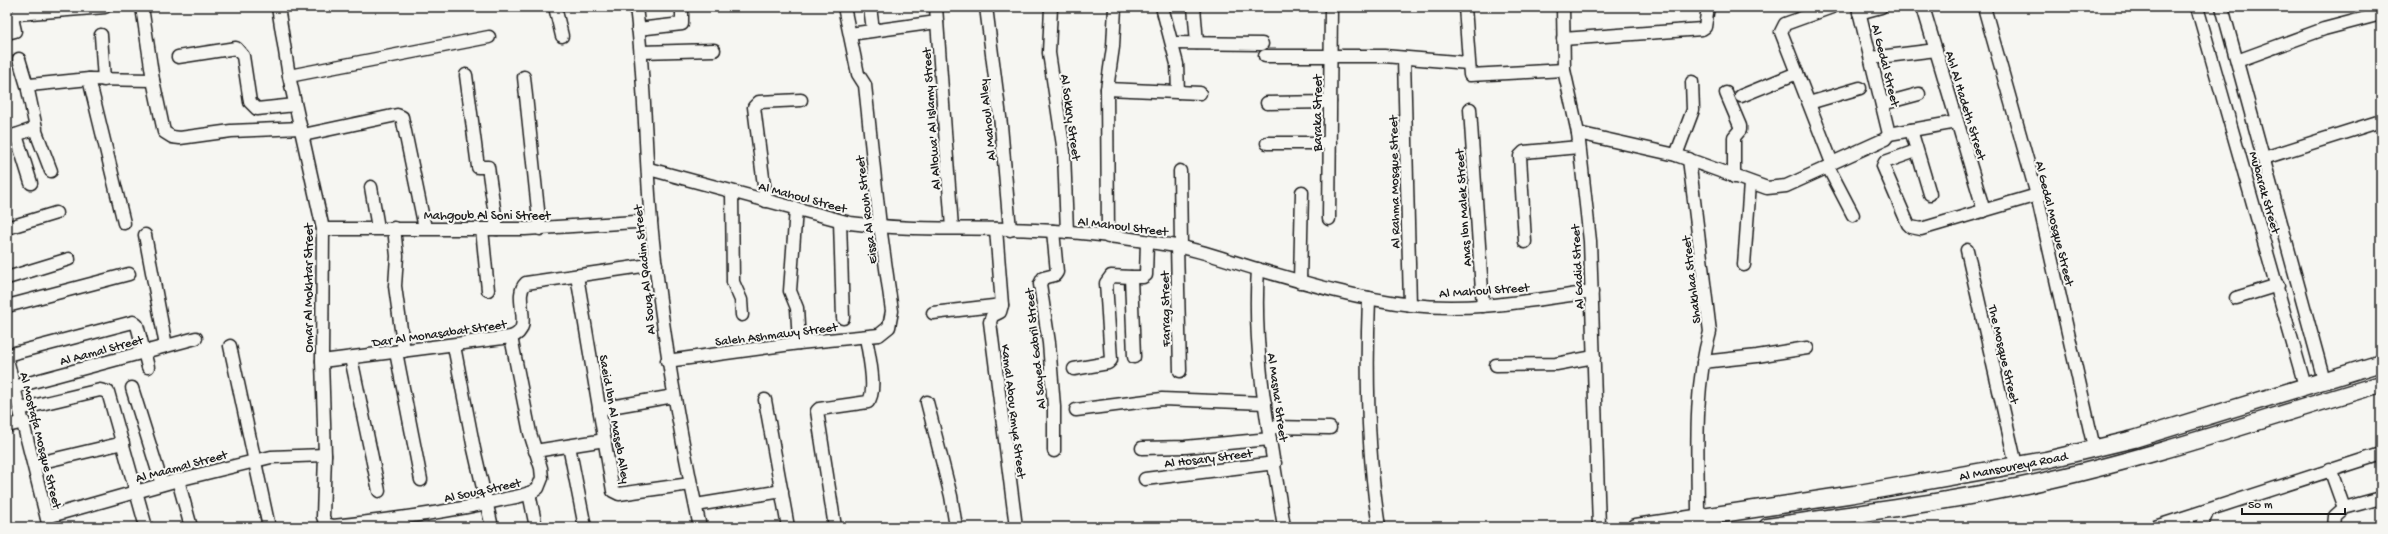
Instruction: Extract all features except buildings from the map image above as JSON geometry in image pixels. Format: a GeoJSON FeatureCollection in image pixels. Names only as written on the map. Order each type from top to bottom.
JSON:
{"type":"FeatureCollection","features":[{"type":"Feature","properties":{"kind":"main road","name":"Al Mansoureya Road"},"geometry":{"type":"LineString","coordinates":[[1636,527],[1971,474],[2046,460],[2134,438],[2381,363]]}},
{"type":"Feature","properties":{"kind":"main road","name":"Al Mansoureya Road"},"geometry":{"type":"LineString","coordinates":[[1767,527],[1974,495],[2040,482],[2148,454],[2381,384]]}},
{"type":"Feature","properties":{"kind":"main road"},"geometry":{"type":"LineString","coordinates":[[1971,474],[1974,495]]}},
{"type":"Feature","properties":{"kind":"street"},"geometry":{"type":"LineString","coordinates":[[7,33],[15,31],[12,18],[14,15],[34,10],[105,7]]}},
{"type":"Feature","properties":{"kind":"street"},"geometry":{"type":"LineString","coordinates":[[142,7],[153,80],[164,132],[172,136],[302,132],[397,115],[402,117],[425,228]]}},
{"type":"Feature","properties":{"kind":"street","name":"Omar Al Mokhtar Street"},"geometry":{"type":"LineString","coordinates":[[278,7],[289,76],[323,229],[322,361],[325,455],[323,517],[326,524]]}},
{"type":"Feature","properties":{"kind":"street"},"geometry":{"type":"LineString","coordinates":[[555,7],[562,36]]}},
{"type":"Feature","properties":{"kind":"street","name":"Al Souq Al Qadim Street"},"geometry":{"type":"LineString","coordinates":[[636,7],[641,52],[651,220],[667,361],[690,484],[700,527]]}},
{"type":"Feature","properties":{"kind":"street"},"geometry":{"type":"LineString","coordinates":[[638,29],[682,24],[682,7]]}},
{"type":"Feature","properties":{"kind":"street","name":"Eissa Al Rouh Street"},"geometry":{"type":"LineString","coordinates":[[844,7],[858,74],[865,85],[880,226],[892,311],[891,322],[887,331]]}},
{"type":"Feature","properties":{"kind":"street"},"geometry":{"type":"LineString","coordinates":[[870,7],[873,30]]}},
{"type":"Feature","properties":{"kind":"street","name":"Al Allowa' Al Islamy Street"},"geometry":{"type":"LineString","coordinates":[[936,7],[952,228]]}},
{"type":"Feature","properties":{"kind":"street","name":"Al Mahoul Alley"},"geometry":{"type":"LineString","coordinates":[[986,7],[1000,117],[1010,230]]}},
{"type":"Feature","properties":{"kind":"street","name":"Al Sokkry Street"},"geometry":{"type":"LineString","coordinates":[[1051,7],[1048,53],[1064,152],[1067,232]]}},
{"type":"Feature","properties":{"kind":"street"},"geometry":{"type":"LineString","coordinates":[[1108,237],[1107,89],[1113,47],[1115,7]]}},
{"type":"Feature","properties":{"kind":"street"},"geometry":{"type":"LineString","coordinates":[[1162,7],[1177,64],[1178,92]]}},
{"type":"Feature","properties":{"kind":"street"},"geometry":{"type":"LineString","coordinates":[[1194,7],[1197,43]]}},
{"type":"Feature","properties":{"kind":"street","name":"Baraka Street"},"geometry":{"type":"LineString","coordinates":[[1329,219],[1331,7]]}},
{"type":"Feature","properties":{"kind":"street"},"geometry":{"type":"LineString","coordinates":[[1465,7],[1469,74],[1473,76],[1564,70]]}},
{"type":"Feature","properties":{"kind":"street","name":"Al Gadid Street"},"geometry":{"type":"LineString","coordinates":[[1563,7],[1564,70],[1578,133],[1590,241],[1600,527]]}},
{"type":"Feature","properties":{"kind":"street"},"geometry":{"type":"LineString","coordinates":[[1563,39],[1702,29],[1707,23],[1708,7]]}},
{"type":"Feature","properties":{"kind":"street"},"geometry":{"type":"LineString","coordinates":[[1832,7],[1782,27],[1781,32],[1809,103],[1830,165],[1853,215]]}},
{"type":"Feature","properties":{"kind":"street"},"geometry":{"type":"LineString","coordinates":[[1858,10],[1881,7]]}},
{"type":"Feature","properties":{"kind":"street","name":"Ahl Al Hadeth Street"},"geometry":{"type":"LineString","coordinates":[[1923,7],[1984,211]]}},
{"type":"Feature","properties":{"kind":"street","name":"Al Gedal Mosque Street"},"geometry":{"type":"LineString","coordinates":[[1984,7],[2037,195],[2094,448]]}},
{"type":"Feature","properties":{"kind":"street","name":"Mubarak Street"},"geometry":{"type":"LineString","coordinates":[[2197,7],[2306,386]]}},
{"type":"Feature","properties":{"kind":"street","name":"Mubarak Street"},"geometry":{"type":"LineString","coordinates":[[2222,7],[2324,380]]}},
{"type":"Feature","properties":{"kind":"street","name":"Al Gedal Street"},"geometry":{"type":"LineString","coordinates":[[1858,10],[1889,132]]}},
{"type":"Feature","properties":{"kind":"street"},"geometry":{"type":"LineString","coordinates":[[2237,61],[2324,29],[2381,14]]}},
{"type":"Feature","properties":{"kind":"street"},"geometry":{"type":"LineString","coordinates":[[850,34],[937,22]]}},
{"type":"Feature","properties":{"kind":"street"},"geometry":{"type":"LineString","coordinates":[[102,35],[104,80]]}},
{"type":"Feature","properties":{"kind":"street"},"geometry":{"type":"LineString","coordinates":[[289,76],[489,37]]}},
{"type":"Feature","properties":{"kind":"street"},"geometry":{"type":"LineString","coordinates":[[1172,43],[1262,44]]}},
{"type":"Feature","properties":{"kind":"street"},"geometry":{"type":"LineString","coordinates":[[178,57],[236,48],[240,51],[242,56],[250,102],[253,107],[257,109],[295,105]]}},
{"type":"Feature","properties":{"kind":"street"},"geometry":{"type":"LineString","coordinates":[[641,52],[714,50]]}},
{"type":"Feature","properties":{"kind":"street"},"geometry":{"type":"LineString","coordinates":[[1871,58],[1936,50]]}},
{"type":"Feature","properties":{"kind":"street"},"geometry":{"type":"LineString","coordinates":[[1265,56],[1330,55],[1404,58],[1468,63]]}},
{"type":"Feature","properties":{"kind":"street","name":"Al Rahma Mosque Street"},"geometry":{"type":"LineString","coordinates":[[1404,58],[1410,305]]}},
{"type":"Feature","properties":{"kind":"street"},"geometry":{"type":"LineString","coordinates":[[19,59],[37,124],[36,129],[51,171]]}},
{"type":"Feature","properties":{"kind":"street"},"geometry":{"type":"LineString","coordinates":[[1741,96],[1797,73]]}},
{"type":"Feature","properties":{"kind":"street"},"geometry":{"type":"LineString","coordinates":[[466,75],[478,167],[488,167],[497,229]]}},
{"type":"Feature","properties":{"kind":"street"},"geometry":{"type":"LineString","coordinates":[[524,77],[540,228]]}},
{"type":"Feature","properties":{"kind":"street"},"geometry":{"type":"LineString","coordinates":[[28,89],[33,84],[89,79],[153,80]]}},
{"type":"Feature","properties":{"kind":"street"},"geometry":{"type":"LineString","coordinates":[[89,79],[124,223]]}},
{"type":"Feature","properties":{"kind":"street"},"geometry":{"type":"LineString","coordinates":[[1676,155],[1693,110],[1692,82]]}},
{"type":"Feature","properties":{"kind":"street"},"geometry":{"type":"LineString","coordinates":[[1809,103],[1860,88]]}},
{"type":"Feature","properties":{"kind":"street"},"geometry":{"type":"LineString","coordinates":[[1107,89],[1200,92]]}},
{"type":"Feature","properties":{"kind":"street"},"geometry":{"type":"LineString","coordinates":[[1726,93],[1740,126],[1740,130],[1734,137],[1734,177]]}},
{"type":"Feature","properties":{"kind":"street"},"geometry":{"type":"LineString","coordinates":[[1882,104],[1919,94]]}},
{"type":"Feature","properties":{"kind":"street"},"geometry":{"type":"LineString","coordinates":[[766,202],[754,107],[759,102],[801,100]]}},
{"type":"Feature","properties":{"kind":"street"},"geometry":{"type":"LineString","coordinates":[[1267,103],[1330,102]]}},
{"type":"Feature","properties":{"kind":"street","name":"Anas Ibn Malek Street"},"geometry":{"type":"LineString","coordinates":[[1470,108],[1483,306]]}},
{"type":"Feature","properties":{"kind":"street"},"geometry":{"type":"LineString","coordinates":[[2264,158],[2381,121]]}},
{"type":"Feature","properties":{"kind":"street"},"geometry":{"type":"LineString","coordinates":[[1578,133],[1676,155],[1750,183],[1776,188],[1885,139],[1889,132],[1911,130],[1957,122]]}},
{"type":"Feature","properties":{"kind":"street"},"geometry":{"type":"LineString","coordinates":[[31,183],[12,137],[36,129]]}},
{"type":"Feature","properties":{"kind":"street"},"geometry":{"type":"LineString","coordinates":[[1911,130],[1930,194]]}},
{"type":"Feature","properties":{"kind":"street"},"geometry":{"type":"LineString","coordinates":[[1268,143],[1330,143]]}},
{"type":"Feature","properties":{"kind":"street"},"geometry":{"type":"LineString","coordinates":[[1525,242],[1520,156],[1524,152],[1579,147]]}},
{"type":"Feature","properties":{"kind":"street"},"geometry":{"type":"LineString","coordinates":[[1916,151],[1885,162],[1883,166],[1911,228],[1921,229],[2037,195]]}},
{"type":"Feature","properties":{"kind":"street","name":"Shakhlaa Street"},"geometry":{"type":"LineString","coordinates":[[1689,159],[1709,312],[1710,332],[1703,362],[1698,409],[1698,517]]}},
{"type":"Feature","properties":{"kind":"street","name":"Al Mahoul Street"},"geometry":{"type":"LineString","coordinates":[[649,169],[840,221],[880,226],[1053,230],[1179,246],[1300,282],[1369,298],[1410,305],[1441,307],[1483,306],[1592,292]]}},
{"type":"Feature","properties":{"kind":"street","name":"Farrag Street"},"geometry":{"type":"LineString","coordinates":[[1180,171],[1180,371]]}},
{"type":"Feature","properties":{"kind":"street"},"geometry":{"type":"LineString","coordinates":[[1744,264],[1750,183]]}},
{"type":"Feature","properties":{"kind":"street"},"geometry":{"type":"LineString","coordinates":[[371,187],[378,228]]}},
{"type":"Feature","properties":{"kind":"street"},"geometry":{"type":"LineString","coordinates":[[732,192],[733,282],[741,300],[742,315]]}},
{"type":"Feature","properties":{"kind":"street"},"geometry":{"type":"LineString","coordinates":[[1300,282],[1302,192]]}},
{"type":"Feature","properties":{"kind":"street"},"geometry":{"type":"LineString","coordinates":[[796,210],[790,291],[797,308],[799,343]]}},
{"type":"Feature","properties":{"kind":"street"},"geometry":{"type":"LineString","coordinates":[[7,228],[56,213]]}},
{"type":"Feature","properties":{"kind":"street","name":"Mahgoub Al Soni Street"},"geometry":{"type":"LineString","coordinates":[[323,229],[540,228],[651,220]]}},
{"type":"Feature","properties":{"kind":"street"},"geometry":{"type":"LineString","coordinates":[[840,221],[844,318]]}},
{"type":"Feature","properties":{"kind":"street"},"geometry":{"type":"LineString","coordinates":[[394,228],[397,256],[395,286],[400,352],[421,480]]}},
{"type":"Feature","properties":{"kind":"street"},"geometry":{"type":"LineString","coordinates":[[2263,233],[2283,228]]}},
{"type":"Feature","properties":{"kind":"street"},"geometry":{"type":"LineString","coordinates":[[482,229],[488,290]]}},
{"type":"Feature","properties":{"kind":"street"},"geometry":{"type":"LineString","coordinates":[[933,313],[1002,305],[996,229]]}},
{"type":"Feature","properties":{"kind":"street","name":"Al Sayed Gabril Street"},"geometry":{"type":"LineString","coordinates":[[1053,230],[1057,272],[1055,275],[1043,278],[1040,284],[1049,343],[1054,407],[1054,451]]}},
{"type":"Feature","properties":{"kind":"street"},"geometry":{"type":"LineString","coordinates":[[145,235],[166,346]]}},
{"type":"Feature","properties":{"kind":"street"},"geometry":{"type":"LineString","coordinates":[[1074,369],[1108,363],[1111,360],[1106,283],[1110,276],[1143,277],[1146,275],[1147,242]]}},
{"type":"Feature","properties":{"kind":"street","name":"The Mosque Street"},"geometry":{"type":"LineString","coordinates":[[1967,250],[2016,465]]}},
{"type":"Feature","properties":{"kind":"street"},"geometry":{"type":"LineString","coordinates":[[7,278],[69,259]]}},
{"type":"Feature","properties":{"kind":"street","name":"Dar Al Monasabat Street"},"geometry":{"type":"LineString","coordinates":[[322,361],[511,338],[516,336],[522,328],[522,286],[530,282],[656,264]]}},
{"type":"Feature","properties":{"kind":"street","name":"Al Masna' Street"},"geometry":{"type":"LineString","coordinates":[[1258,269],[1256,337],[1284,527]]}},
{"type":"Feature","properties":{"kind":"street"},"geometry":{"type":"LineString","coordinates":[[7,306],[129,274]]}},
{"type":"Feature","properties":{"kind":"street","name":"Saeid Ibn Al Maseb Alley"},"geometry":{"type":"LineString","coordinates":[[577,276],[613,491],[616,494],[690,484]]}},
{"type":"Feature","properties":{"kind":"street"},"geometry":{"type":"LineString","coordinates":[[1131,277],[1134,357]]}},
{"type":"Feature","properties":{"kind":"street"},"geometry":{"type":"LineString","coordinates":[[2236,298],[2278,285]]}},
{"type":"Feature","properties":{"kind":"street"},"geometry":{"type":"LineString","coordinates":[[1369,298],[1367,364],[1368,432],[1379,527]]}},
{"type":"Feature","properties":{"kind":"street","name":"Kamal Abou Rmya Street"},"geometry":{"type":"LineString","coordinates":[[1002,305],[1000,312],[992,316],[990,322],[1016,527]]}},
{"type":"Feature","properties":{"kind":"street"},"geometry":{"type":"LineString","coordinates":[[7,355],[131,322],[137,325],[148,367]]}},
{"type":"Feature","properties":{"kind":"street","name":"Saleh Ashmawy Street"},"geometry":{"type":"LineString","coordinates":[[667,361],[799,343],[866,337],[880,335],[887,331]]}},
{"type":"Feature","properties":{"kind":"street"},"geometry":{"type":"LineString","coordinates":[[835,527],[817,411],[819,409],[868,402],[871,398],[873,389],[866,337]]}},
{"type":"Feature","properties":{"kind":"street","name":"Al Aamal Street"},"geometry":{"type":"LineString","coordinates":[[15,398],[144,352],[196,338]]}},
{"type":"Feature","properties":{"kind":"street","name":"Al Souq Street"},"geometry":{"type":"LineString","coordinates":[[326,524],[333,526],[408,518],[487,503],[529,493],[538,488],[542,478],[511,338]]}},
{"type":"Feature","properties":{"kind":"street"},"geometry":{"type":"LineString","coordinates":[[230,346],[269,527]]}},
{"type":"Feature","properties":{"kind":"street"},"geometry":{"type":"LineString","coordinates":[[454,346],[474,449],[492,527]]}},
{"type":"Feature","properties":{"kind":"street"},"geometry":{"type":"LineString","coordinates":[[1703,362],[1757,356],[1807,348]]}},
{"type":"Feature","properties":{"kind":"street"},"geometry":{"type":"LineString","coordinates":[[1496,365],[1556,364],[1594,357]]}},
{"type":"Feature","properties":{"kind":"street"},"geometry":{"type":"LineString","coordinates":[[351,358],[379,490]]}},
{"type":"Feature","properties":{"kind":"street","name":"Al Mostafa Mosque Street"},"geometry":{"type":"LineString","coordinates":[[7,359],[15,398],[24,422],[48,522]]}},
{"type":"Feature","properties":{"kind":"street"},"geometry":{"type":"LineString","coordinates":[[132,388],[162,484]]}},
{"type":"Feature","properties":{"kind":"street"},"geometry":{"type":"LineString","coordinates":[[15,398],[100,390],[106,391],[110,395],[146,527]]}},
{"type":"Feature","properties":{"kind":"street"},"geometry":{"type":"LineString","coordinates":[[600,409],[674,396]]}},
{"type":"Feature","properties":{"kind":"street"},"geometry":{"type":"LineString","coordinates":[[1076,410],[1162,399],[1265,403]]}},
{"type":"Feature","properties":{"kind":"street"},"geometry":{"type":"LineString","coordinates":[[766,400],[788,527]]}},
{"type":"Feature","properties":{"kind":"street"},"geometry":{"type":"LineString","coordinates":[[927,402],[951,496],[956,527]]}},
{"type":"Feature","properties":{"kind":"street"},"geometry":{"type":"LineString","coordinates":[[7,426],[24,422]]}},
{"type":"Feature","properties":{"kind":"street"},"geometry":{"type":"LineString","coordinates":[[1142,448],[1192,447],[1270,433],[1330,428]]}},
{"type":"Feature","properties":{"kind":"street"},"geometry":{"type":"LineString","coordinates":[[535,451],[605,440]]}},
{"type":"Feature","properties":{"kind":"street"},"geometry":{"type":"LineString","coordinates":[[34,464],[123,443]]}},
{"type":"Feature","properties":{"kind":"street"},"geometry":{"type":"LineString","coordinates":[[569,446],[584,527]]}},
{"type":"Feature","properties":{"kind":"street"},"geometry":{"type":"LineString","coordinates":[[2155,527],[2381,454]]}},
{"type":"Feature","properties":{"kind":"street","name":"Al Maamal Street"},"geometry":{"type":"LineString","coordinates":[[48,522],[162,484],[254,461],[285,455],[325,455]]}},
{"type":"Feature","properties":{"kind":"street","name":"Al Hosary Street"},"geometry":{"type":"LineString","coordinates":[[1145,479],[1274,463]]}},
{"type":"Feature","properties":{"kind":"street"},"geometry":{"type":"LineString","coordinates":[[2330,470],[2344,508]]}},
{"type":"Feature","properties":{"kind":"street"},"geometry":{"type":"LineString","coordinates":[[178,480],[191,527]]}},
{"type":"Feature","properties":{"kind":"street"},"geometry":{"type":"LineString","coordinates":[[696,506],[782,491]]}},
{"type":"Feature","properties":{"kind":"street"},"geometry":{"type":"LineString","coordinates":[[529,493],[536,527]]}},
{"type":"Feature","properties":{"kind":"street"},"geometry":{"type":"LineString","coordinates":[[2334,527],[2335,516],[2344,508],[2381,498]]}},
{"type":"Feature","properties":{"kind":"street"},"geometry":{"type":"LineString","coordinates":[[2201,527],[2208,510]]}}]}
